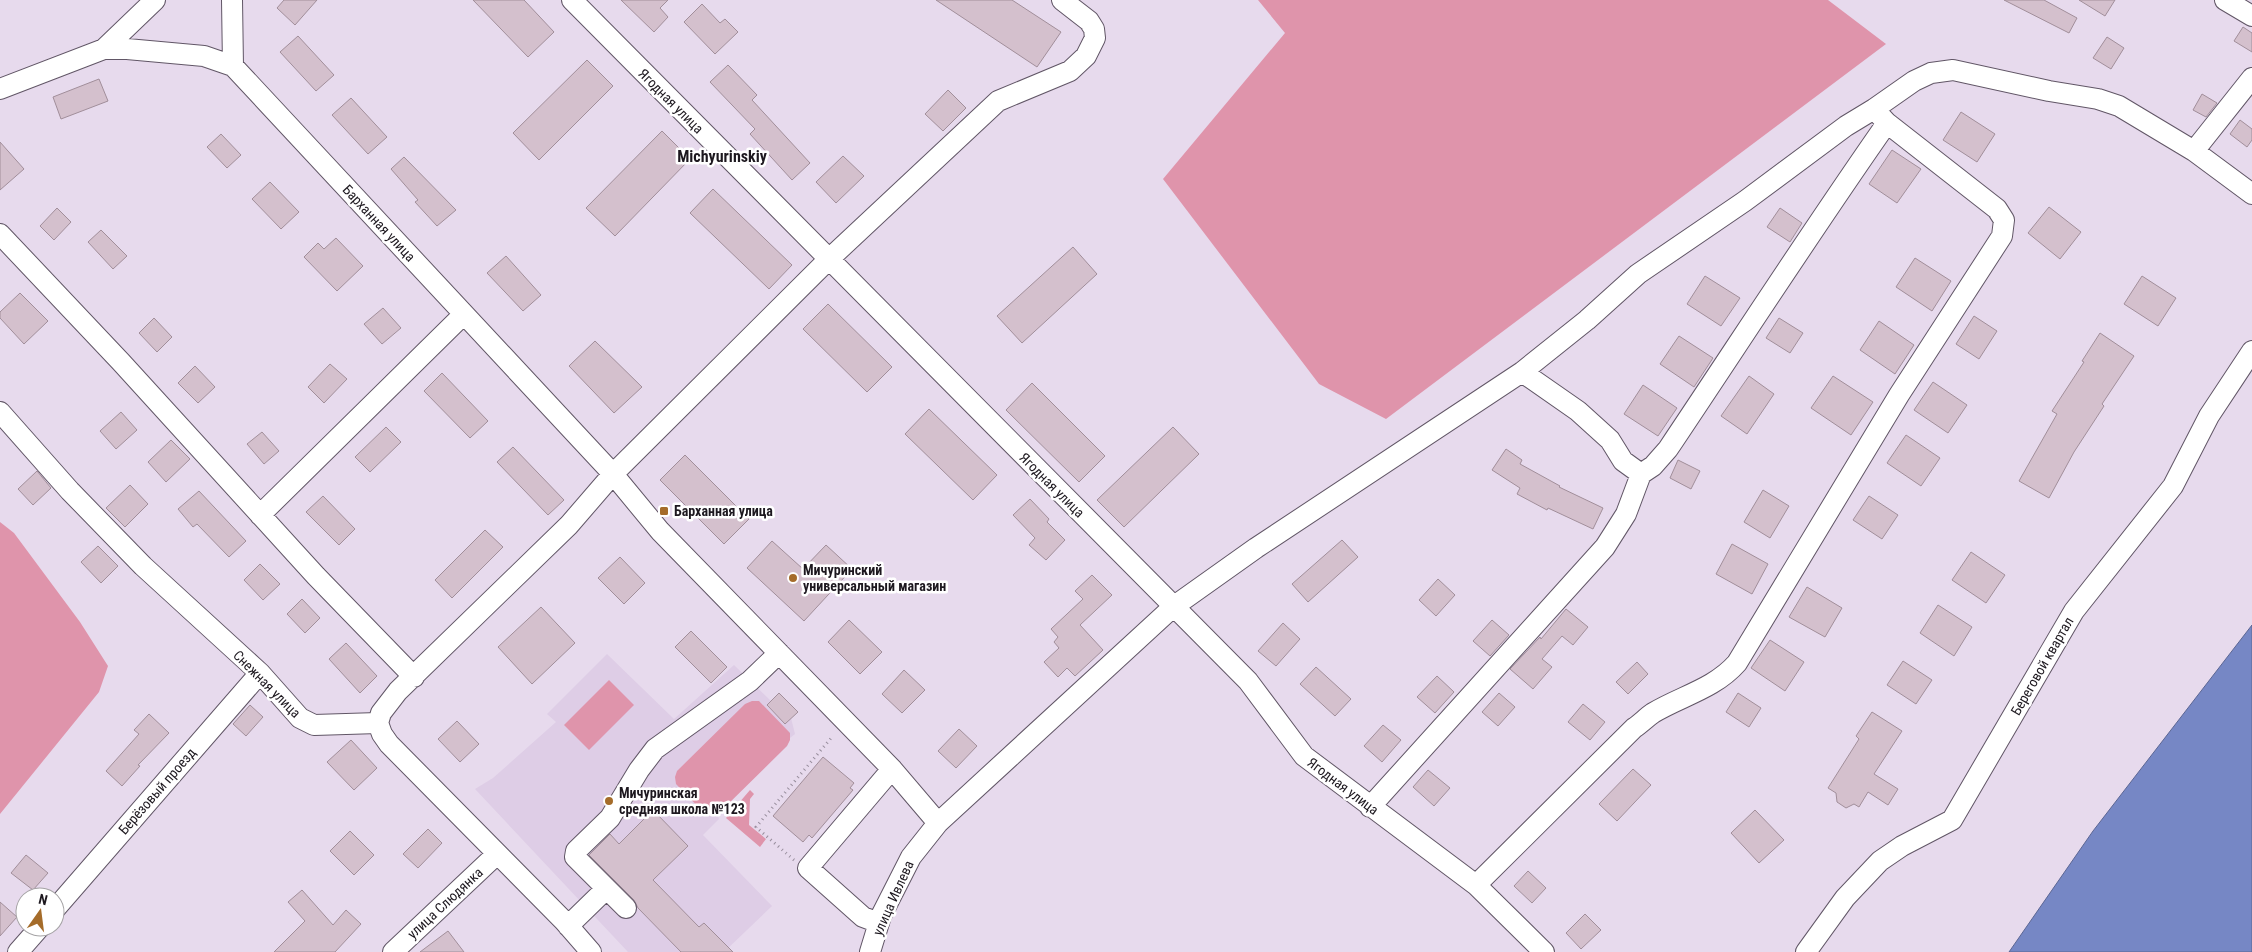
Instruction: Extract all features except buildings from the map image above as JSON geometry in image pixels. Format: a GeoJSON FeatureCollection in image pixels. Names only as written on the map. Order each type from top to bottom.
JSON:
{"type":"FeatureCollection","features":[{"type":"Feature","properties":{"kind":"street"},"geometry":{"type":"LineString","coordinates":[[104,49],[155,0]]}},
{"type":"Feature","properties":{"kind":"street"},"geometry":{"type":"LineString","coordinates":[[0,89],[104,49],[127,49],[204,56],[233,66],[232,0]]}},
{"type":"Feature","properties":{"kind":"street","name":"Ягодная улица"},"geometry":{"type":"LineString","coordinates":[[572,0],[1248,681],[1304,756],[1476,885],[1544,952]]}},
{"type":"Feature","properties":{"kind":"street"},"geometry":{"type":"LineString","coordinates":[[591,952],[568,926],[389,744],[382,734],[378,723],[381,713],[387,704],[414,677],[569,525],[613,474],[828,260],[998,101],[1070,71],[1086,56],[1095,38],[1089,21],[1062,0]]}},
{"type":"Feature","properties":{"kind":"street"},"geometry":{"type":"LineString","coordinates":[[2225,0],[2252,16]]}},
{"type":"Feature","properties":{"kind":"street","name":"Барханная улица"},"geometry":{"type":"LineString","coordinates":[[233,66],[613,474],[660,531],[892,769],[938,823]]}},
{"type":"Feature","properties":{"kind":"street","name":"улица Ивлева"},"geometry":{"type":"LineString","coordinates":[[870,952],[879,923],[911,857],[938,823],[1173,607],[1256,548],[1522,372],[1587,320],[1638,274],[1745,201],[1846,126],[1880,116],[1914,81],[1931,73],[1953,70],[2049,91],[2098,98],[2120,106],[2194,151],[2252,194]]}},
{"type":"Feature","properties":{"kind":"street"},"geometry":{"type":"LineString","coordinates":[[2194,151],[2252,78]]}},
{"type":"Feature","properties":{"kind":"street"},"geometry":{"type":"LineString","coordinates":[[1370,807],[1605,547],[1626,514],[1641,474],[1653,466],[1668,449],[1747,332],[1880,116],[1998,209],[2004,220],[2002,236],[1899,395],[1737,663],[1727,674],[1652,714],[1634,728],[1476,885]]}},
{"type":"Feature","properties":{"kind":"street"},"geometry":{"type":"LineString","coordinates":[[0,234],[121,362],[260,515],[414,677]]}},
{"type":"Feature","properties":{"kind":"street"},"geometry":{"type":"LineString","coordinates":[[260,515],[464,314]]}},
{"type":"Feature","properties":{"kind":"street","name":"Береговой квартал"},"geometry":{"type":"LineString","coordinates":[[1806,952],[1845,898],[1880,861],[1902,846],[1952,820],[2074,611],[2173,486],[2209,416],[2252,351]]}},
{"type":"Feature","properties":{"kind":"street"},"geometry":{"type":"LineString","coordinates":[[1522,372],[1578,411],[1610,440],[1623,461],[1641,474]]}},
{"type":"Feature","properties":{"kind":"street","name":"Снежная улица"},"geometry":{"type":"LineString","coordinates":[[0,412],[70,491],[143,566],[260,673],[300,718],[314,725],[378,723]]}},
{"type":"Feature","properties":{"kind":"street"},"geometry":{"type":"LineString","coordinates":[[626,908],[575,857],[576,851],[610,818],[639,770],[655,749],[750,681],[779,653]]}},
{"type":"Feature","properties":{"kind":"street","name":"Берёзовый проезд"},"geometry":{"type":"LineString","coordinates":[[65,898],[260,673]]}},
{"type":"Feature","properties":{"kind":"street"},"geometry":{"type":"LineString","coordinates":[[879,923],[863,917],[808,868],[892,769]]}},
{"type":"Feature","properties":{"kind":"street","name":"улица Слюдянка"},"geometry":{"type":"LineString","coordinates":[[393,952],[497,854]]}},
{"type":"Feature","properties":{"kind":"street"},"geometry":{"type":"LineString","coordinates":[[568,926],[606,888]]}},
{"type":"Feature","properties":{"kind":"street"},"geometry":{"type":"LineString","coordinates":[[18,952],[31,937]]}},
{"type":"Feature","properties":{"kind":"path"},"geometry":{"type":"LineString","coordinates":[[808,868],[798,864],[756,827],[832,737]]}},
{"type":"Feature","properties":{"kind":"shaded area"},"geometry":{"type":"Polygon","coordinates":[[[1258,0],[1828,0],[1886,44],[1386,419],[1319,384],[1163,179],[1285,33],[1258,0]]]}},
{"type":"Feature","properties":{"kind":"shaded area"},"geometry":{"type":"Polygon","coordinates":[[[0,522],[14,533],[80,622],[108,666],[99,692],[0,814],[0,522]]]}},
{"type":"Feature","properties":{"kind":"shaded area","name":"Мичуринская средняя школа №123"},"geometry":{"type":"Polygon","coordinates":[[[607,654],[674,719],[734,665],[771,701],[767,706],[785,724],[791,718],[795,734],[790,738],[787,746],[717,814],[719,819],[703,835],[772,906],[724,952],[628,952],[475,789],[493,778],[556,722],[547,714],[607,654]]]}},
{"type":"Feature","properties":{"kind":"shaded area"},"geometry":{"type":"Polygon","coordinates":[[[609,680],[634,705],[589,750],[564,725],[609,680]]]}},
{"type":"Feature","properties":{"kind":"shaded area"},"geometry":{"type":"Polygon","coordinates":[[[759,701],[790,733],[790,740],[787,746],[719,813],[713,816],[706,815],[676,784],[675,777],[677,771],[745,704],[759,701]]]}},
{"type":"Feature","properties":{"kind":"shaded area"},"geometry":{"type":"Polygon","coordinates":[[[750,790],[754,794],[750,799],[749,825],[766,839],[760,847],[726,818],[750,790]]]}},
{"type":"Feature","properties":{"kind":"water"},"geometry":{"type":"Polygon","coordinates":[[[2252,625],[2252,952],[2009,952],[2093,831],[2252,625]]]}},
{"type":"Feature","properties":{"kind":"place","name":"Барханная улица"},"geometry":{"type":"Point","coordinates":[664,511]}},
{"type":"Feature","properties":{"kind":"place","name":"Мичуринский универсальный магазин"},"geometry":{"type":"Point","coordinates":[793,578]}},
{"type":"Feature","properties":{"kind":"place","name":"Мичуринская средняя школа №123"},"geometry":{"type":"Point","coordinates":[609,801]}},
{"type":"Feature","properties":{"kind":"district","name":"Michyurinskiy"},"geometry":{"type":"Point","coordinates":[722,156]}}]}
